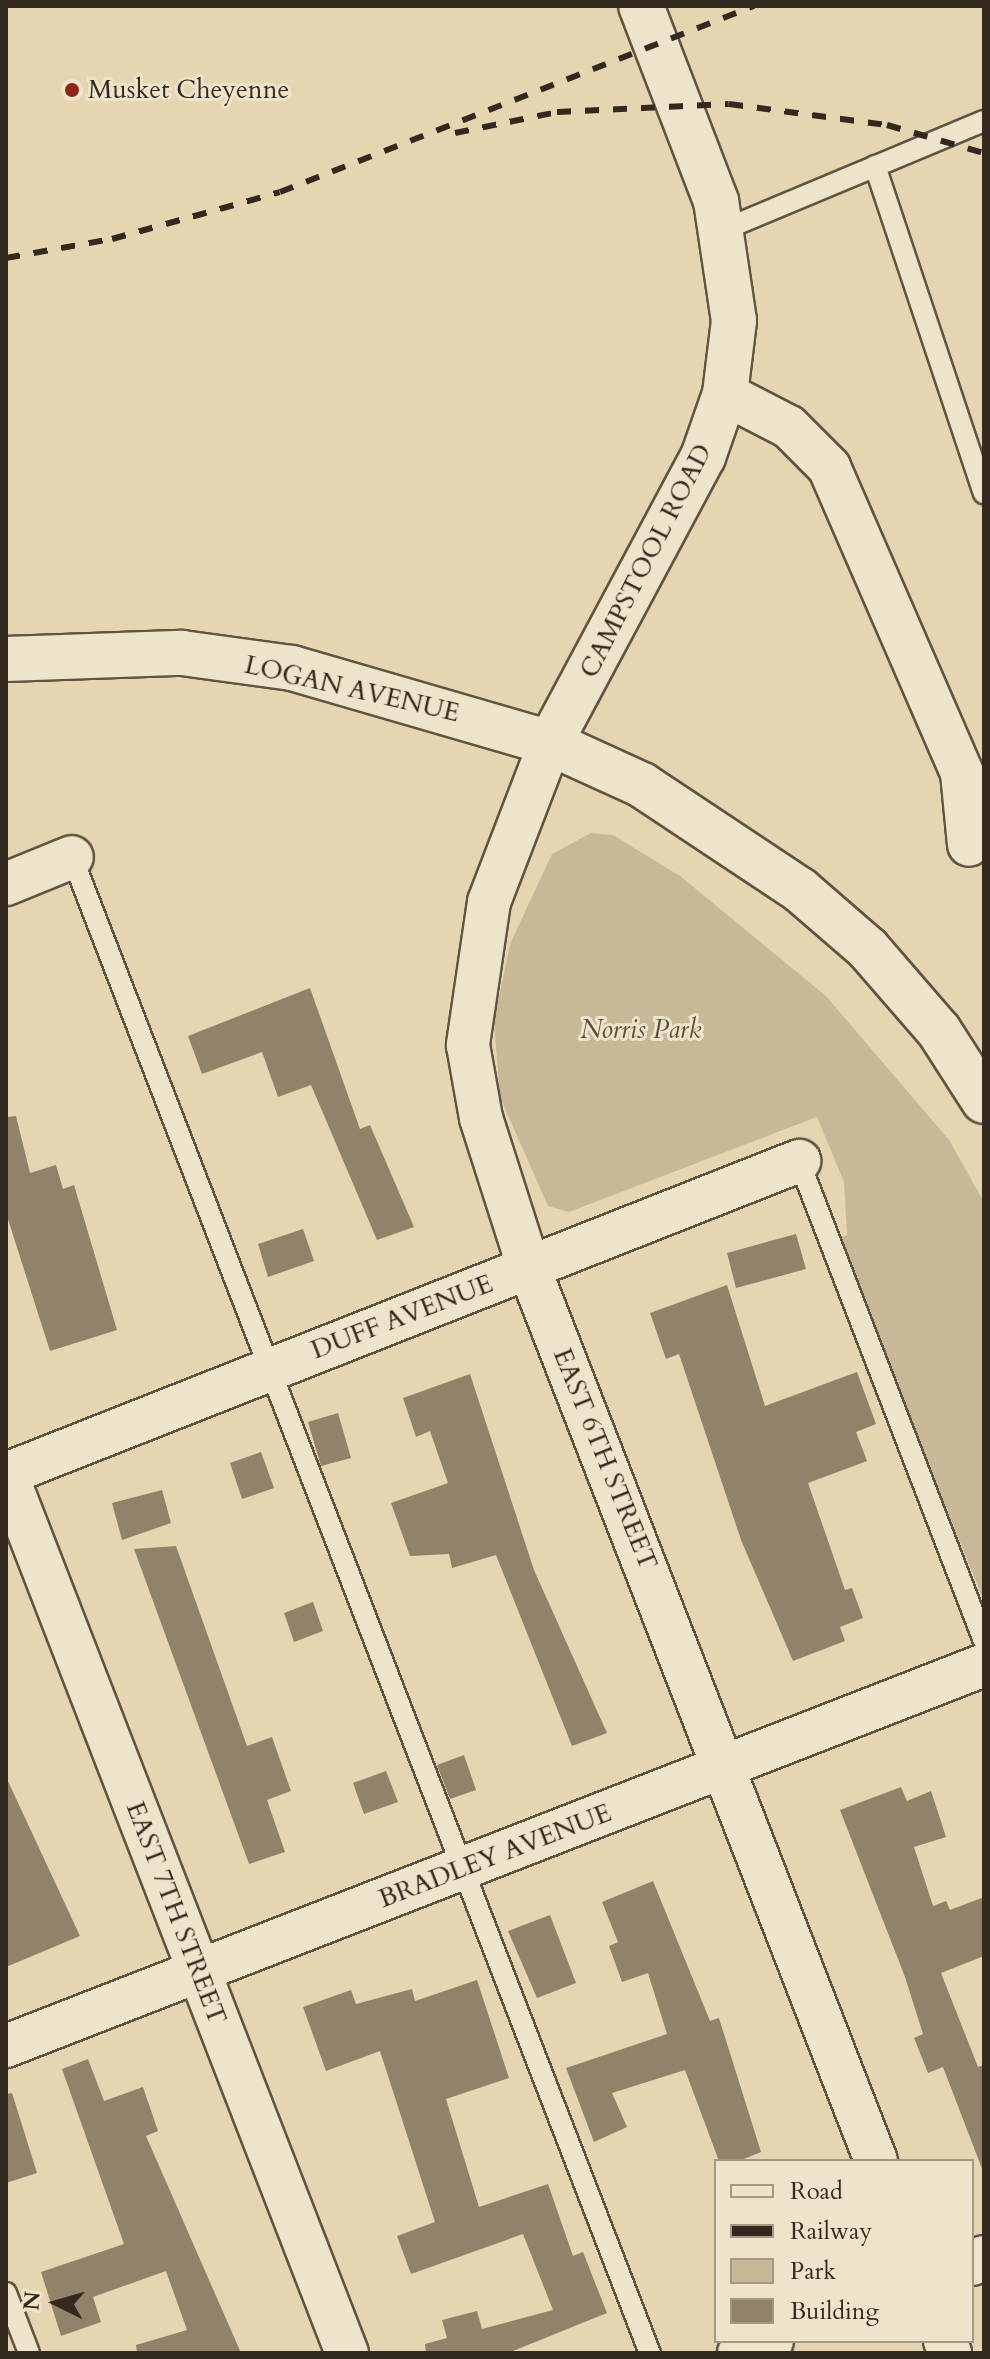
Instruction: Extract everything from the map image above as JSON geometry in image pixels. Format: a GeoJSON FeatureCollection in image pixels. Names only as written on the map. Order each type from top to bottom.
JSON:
{"type":"FeatureCollection","features":[{"type":"Feature","properties":{"kind":"main road","name":"CAMPSTOOL ROAD"},"geometry":{"type":"LineString","coordinates":[[550,743],[703,457],[725,394],[734,321],[723,230],[641,6]]}},
{"type":"Feature","properties":{"kind":"main road","name":"LOGAN AVENUE"},"geometry":{"type":"LineString","coordinates":[[6,659],[182,653],[292,668],[550,743],[642,785],[800,890],[868,949],[939,1031],[984,1101]]}},
{"type":"Feature","properties":{"kind":"main road"},"geometry":{"type":"LineString","coordinates":[[740,2353],[766,2343]]}},
{"type":"Feature","properties":{"kind":"street"},"geometry":{"type":"LineString","coordinates":[[725,394],[789,427],[829,467],[962,773],[969,845]]}},
{"type":"Feature","properties":{"kind":"street","name":"EAST 6TH STREET"},"geometry":{"type":"LineString","coordinates":[[550,743],[489,902],[468,1045],[481,1118],[529,1268],[727,1768],[875,2159]]}},
{"type":"Feature","properties":{"kind":"street"},"geometry":{"type":"LineString","coordinates":[[6,884],[72,857]]}},
{"type":"Feature","properties":{"kind":"street","name":"DUFF AVENUE"},"geometry":{"type":"LineString","coordinates":[[6,1473],[799,1161]]}},
{"type":"Feature","properties":{"kind":"street","name":"EAST 7TH STREET"},"geometry":{"type":"LineString","coordinates":[[6,1473],[347,2353]]}},
{"type":"Feature","properties":{"kind":"street","name":"BRADLEY AVENUE"},"geometry":{"type":"LineString","coordinates":[[6,2046],[727,1768],[984,1665]]}},
{"type":"Feature","properties":{"kind":"lane"},"geometry":{"type":"LineString","coordinates":[[723,230],[984,121]]}},
{"type":"Feature","properties":{"kind":"lane"},"geometry":{"type":"LineString","coordinates":[[875,166],[984,493]]}},
{"type":"Feature","properties":{"kind":"lane"},"geometry":{"type":"LineString","coordinates":[[72,857],[650,2353]]}},
{"type":"Feature","properties":{"kind":"lane"},"geometry":{"type":"LineString","coordinates":[[799,1161],[984,1641]]}},
{"type":"Feature","properties":{"kind":"lane"},"geometry":{"type":"LineString","coordinates":[[6,2293],[29,2353]]}},
{"type":"Feature","properties":{"kind":"green space","name":"Norris Park"},"geometry":{"type":"Polygon","coordinates":[[[591,833],[613,835],[680,876],[826,996],[949,1140],[984,1202],[984,1601],[837,1239],[847,1235],[844,1182],[817,1117],[569,1212],[548,1206],[500,1097],[494,1022],[510,944],[552,854],[591,833]]]}},
{"type":"Feature","properties":{"kind":"building"},"geometry":{"type":"Polygon","coordinates":[[[310,988],[360,1129],[370,1125],[414,1227],[377,1240],[311,1085],[278,1097],[262,1052],[202,1074],[188,1036],[310,988]]]}},
{"type":"Feature","properties":{"kind":"building"},"geometry":{"type":"Polygon","coordinates":[[[16,1116],[30,1173],[56,1165],[63,1189],[74,1185],[117,1330],[50,1351],[6,1213],[6,1117],[16,1116]]]}},
{"type":"Feature","properties":{"kind":"building"},"geometry":{"type":"Polygon","coordinates":[[[303,1229],[314,1261],[268,1277],[258,1244],[303,1229]]]}},
{"type":"Feature","properties":{"kind":"building"},"geometry":{"type":"Polygon","coordinates":[[[796,1234],[806,1269],[736,1288],[727,1253],[796,1234]]]}},
{"type":"Feature","properties":{"kind":"building"},"geometry":{"type":"Polygon","coordinates":[[[727,1285],[765,1406],[857,1372],[876,1424],[856,1432],[867,1461],[808,1483],[845,1590],[852,1588],[863,1618],[840,1627],[845,1641],[793,1661],[741,1540],[679,1354],[666,1359],[650,1313],[727,1285]]]}},
{"type":"Feature","properties":{"kind":"building"},"geometry":{"type":"Polygon","coordinates":[[[470,1374],[534,1570],[607,1733],[572,1746],[496,1555],[452,1568],[449,1554],[410,1556],[391,1503],[448,1483],[430,1431],[416,1437],[403,1398],[470,1374]]]}},
{"type":"Feature","properties":{"kind":"building"},"geometry":{"type":"Polygon","coordinates":[[[338,1413],[351,1458],[321,1466],[308,1422],[338,1413]]]}},
{"type":"Feature","properties":{"kind":"building"},"geometry":{"type":"Polygon","coordinates":[[[261,1452],[274,1488],[242,1499],[230,1463],[261,1452]]]}},
{"type":"Feature","properties":{"kind":"building"},"geometry":{"type":"Polygon","coordinates":[[[162,1490],[171,1523],[122,1540],[112,1503],[162,1490]]]}},
{"type":"Feature","properties":{"kind":"building"},"geometry":{"type":"Polygon","coordinates":[[[176,1546],[247,1746],[272,1737],[291,1791],[267,1800],[285,1852],[249,1864],[134,1549],[176,1546]]]}},
{"type":"Feature","properties":{"kind":"building"},"geometry":{"type":"Polygon","coordinates":[[[313,1602],[323,1631],[294,1642],[284,1613],[313,1602]]]}},
{"type":"Feature","properties":{"kind":"building"},"geometry":{"type":"Polygon","coordinates":[[[464,1755],[476,1790],[450,1799],[437,1765],[464,1755]]]}},
{"type":"Feature","properties":{"kind":"building"},"geometry":{"type":"Polygon","coordinates":[[[386,1771],[398,1802],[364,1814],[353,1783],[386,1771]]]}},
{"type":"Feature","properties":{"kind":"building"},"geometry":{"type":"Polygon","coordinates":[[[6,1777],[80,1936],[6,1967],[6,1777]]]}},
{"type":"Feature","properties":{"kind":"building"},"geometry":{"type":"Polygon","coordinates":[[[901,1787],[907,1801],[931,1791],[946,1837],[914,1847],[933,1906],[946,1901],[950,1910],[984,1897],[984,1956],[941,1973],[978,2067],[984,2065],[984,2174],[943,2067],[928,2073],[914,2038],[923,2034],[905,1977],[840,1810],[901,1787]]]}},
{"type":"Feature","properties":{"kind":"building"},"geometry":{"type":"Polygon","coordinates":[[[653,1881],[710,2021],[719,2018],[761,2152],[744,2159],[718,2159],[685,2070],[612,2093],[627,2127],[594,2142],[566,2068],[667,2034],[648,1973],[622,1982],[609,1946],[618,1942],[602,1902],[653,1881]]]}},
{"type":"Feature","properties":{"kind":"building"},"geometry":{"type":"Polygon","coordinates":[[[550,1915],[576,1983],[537,1998],[508,1931],[550,1915]]]}},
{"type":"Feature","properties":{"kind":"building"},"geometry":{"type":"Polygon","coordinates":[[[477,1980],[509,2078],[446,2099],[479,2207],[548,2184],[573,2256],[583,2252],[607,2313],[508,2353],[426,2353],[425,2344],[447,2338],[442,2320],[477,2311],[482,2329],[553,2310],[523,2234],[411,2274],[397,2236],[435,2222],[380,2051],[326,2071],[303,2007],[351,1990],[356,2004],[412,1989],[415,2001],[477,1980]]]}},
{"type":"Feature","properties":{"kind":"building"},"geometry":{"type":"Polygon","coordinates":[[[88,2059],[104,2101],[143,2087],[158,2131],[146,2136],[241,2353],[137,2353],[136,2345],[187,2330],[166,2271],[93,2297],[101,2322],[61,2336],[41,2272],[124,2244],[62,2069],[88,2059]]]}},
{"type":"Feature","properties":{"kind":"building"},"geometry":{"type":"Polygon","coordinates":[[[12,2093],[37,2173],[6,2183],[6,2094],[12,2093]]]}},
{"type":"Feature","properties":{"kind":"railway"},"geometry":{"type":"LineString","coordinates":[[6,258],[112,239],[280,192],[754,6]]}},
{"type":"Feature","properties":{"kind":"railway"},"geometry":{"type":"LineString","coordinates":[[455,133],[557,112],[729,104],[887,125],[984,153]]}},
{"type":"Feature","properties":{"kind":"place","name":"Musket Cheyenne"},"geometry":{"type":"Point","coordinates":[72,90]}}]}
